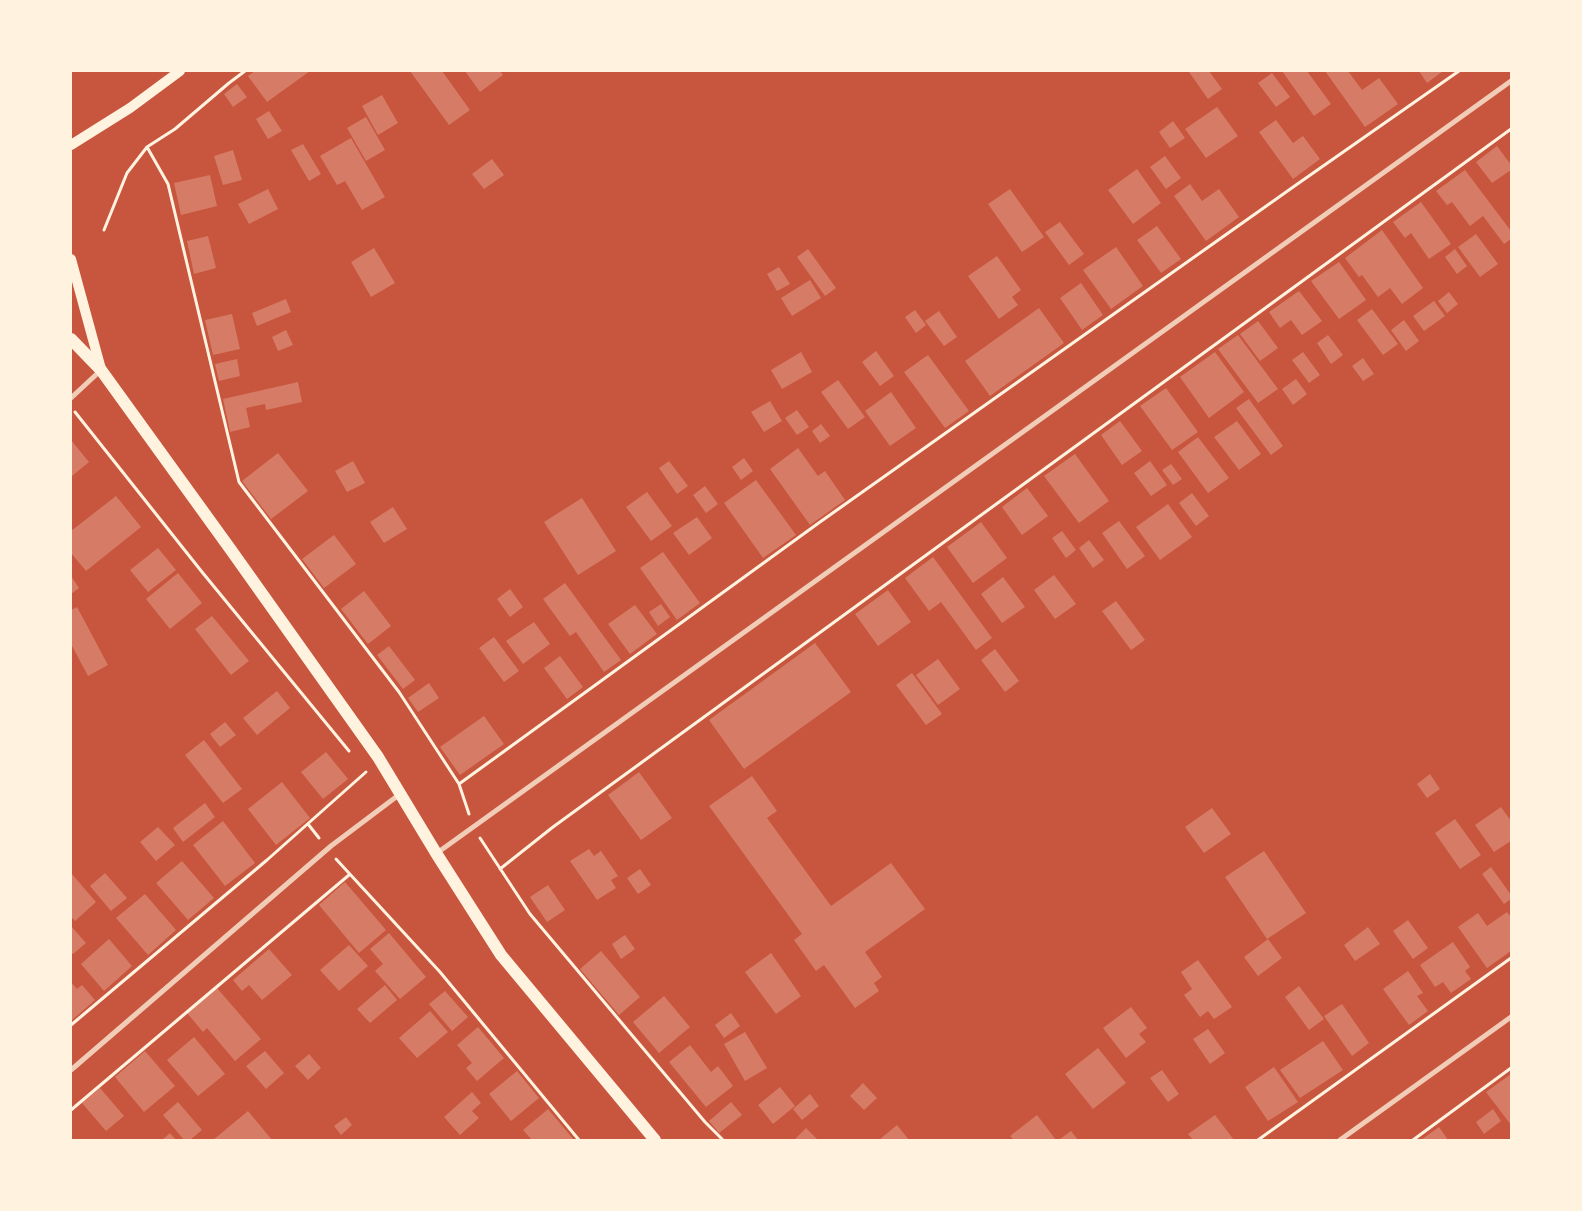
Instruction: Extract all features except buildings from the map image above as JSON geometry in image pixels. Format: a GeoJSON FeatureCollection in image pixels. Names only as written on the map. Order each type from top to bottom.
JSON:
{"type":"FeatureCollection","features":[{"type":"Feature","properties":{"kind":"main road"},"geometry":{"type":"LineString","coordinates":[[71,145],[130,108],[180,71]]}},
{"type":"Feature","properties":{"kind":"main road"},"geometry":{"type":"LineString","coordinates":[[71,259],[101,370]]}},
{"type":"Feature","properties":{"kind":"main road"},"geometry":{"type":"LineString","coordinates":[[71,339],[101,370],[232,550],[378,757],[501,955],[655,1140]]}},
{"type":"Feature","properties":{"kind":"street"},"geometry":{"type":"LineString","coordinates":[[436,853],[1511,81]]}},
{"type":"Feature","properties":{"kind":"street"},"geometry":{"type":"LineString","coordinates":[[71,398],[101,370]]}},
{"type":"Feature","properties":{"kind":"street"},"geometry":{"type":"LineString","coordinates":[[71,1070],[328,850],[400,794]]}},
{"type":"Feature","properties":{"kind":"street"},"geometry":{"type":"LineString","coordinates":[[1340,1140],[1511,1016]]}},
{"type":"Feature","properties":{"kind":"path"},"geometry":{"type":"LineString","coordinates":[[104,230],[127,173],[148,147],[175,129],[245,71]]}},
{"type":"Feature","properties":{"kind":"path"},"geometry":{"type":"LineString","coordinates":[[459,784],[820,522],[1459,71]]}},
{"type":"Feature","properties":{"kind":"path"},"geometry":{"type":"LineString","coordinates":[[500,869],[577,810],[1511,129]]}},
{"type":"Feature","properties":{"kind":"path"},"geometry":{"type":"LineString","coordinates":[[148,147],[168,184],[239,482],[399,692],[459,784],[473,827],[530,914],[705,1122],[723,1140]]}},
{"type":"Feature","properties":{"kind":"path"},"geometry":{"type":"LineString","coordinates":[[71,408],[353,756]]}},
{"type":"Feature","properties":{"kind":"path"},"geometry":{"type":"LineString","coordinates":[[71,1025],[267,860],[366,772]]}},
{"type":"Feature","properties":{"kind":"path"},"geometry":{"type":"LineString","coordinates":[[308,824],[349,875],[440,972],[579,1140]]}},
{"type":"Feature","properties":{"kind":"path"},"geometry":{"type":"LineString","coordinates":[[71,1110],[349,875]]}},
{"type":"Feature","properties":{"kind":"path"},"geometry":{"type":"LineString","coordinates":[[1258,1140],[1511,958]]}},
{"type":"Feature","properties":{"kind":"path"},"geometry":{"type":"LineString","coordinates":[[1413,1140],[1511,1068]]}}]}
